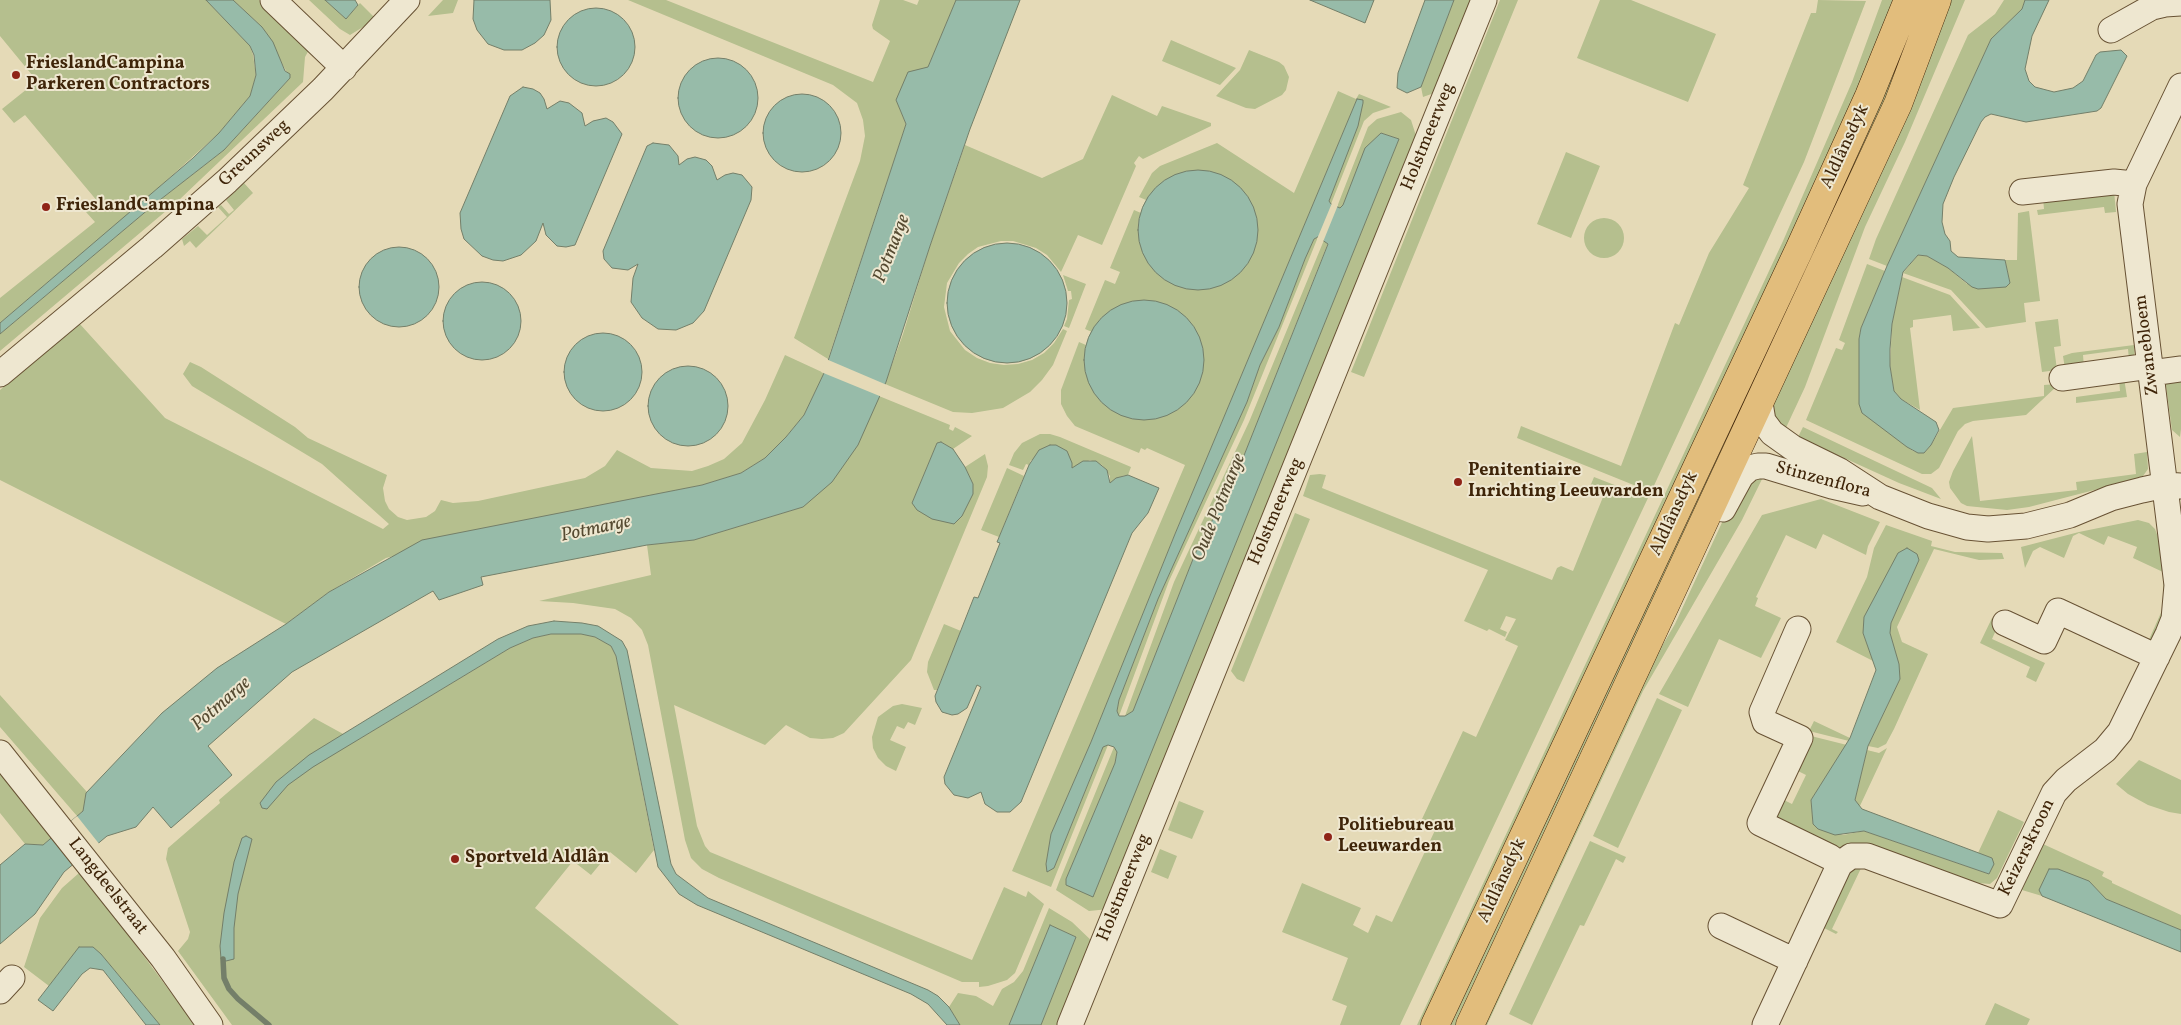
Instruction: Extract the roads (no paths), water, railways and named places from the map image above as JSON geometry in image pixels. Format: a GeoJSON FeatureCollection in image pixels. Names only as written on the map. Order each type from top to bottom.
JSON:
{"type":"FeatureCollection","features":[{"type":"Feature","properties":{"kind":"main road","name":"Aldlânsdyk"},"geometry":{"type":"LineString","coordinates":[[1435,1025],[1799,250],[1869,96],[1908,0]]}},
{"type":"Feature","properties":{"kind":"main road","name":"Aldlânsdyk"},"geometry":{"type":"LineString","coordinates":[[1470,1025],[1898,104],[1937,0]]}},
{"type":"Feature","properties":{"kind":"street"},"geometry":{"type":"LineString","coordinates":[[274,0],[344,68]]}},
{"type":"Feature","properties":{"kind":"street","name":"Greunsweg"},"geometry":{"type":"LineString","coordinates":[[0,374],[152,248],[227,181],[344,68],[408,0]]}},
{"type":"Feature","properties":{"kind":"street","name":"Holstmeerweg"},"geometry":{"type":"LineString","coordinates":[[1070,1025],[1484,0]]}},
{"type":"Feature","properties":{"kind":"street"},"geometry":{"type":"LineString","coordinates":[[2111,30],[2152,7],[2181,3]]}},
{"type":"Feature","properties":{"kind":"street","name":"Zwanebloem"},"geometry":{"type":"LineString","coordinates":[[2174,496],[2151,369],[2130,204],[2134,184],[2181,86]]}},
{"type":"Feature","properties":{"kind":"street"},"geometry":{"type":"LineString","coordinates":[[2022,192],[2114,182],[2134,184]]}},
{"type":"Feature","properties":{"kind":"street"},"geometry":{"type":"LineString","coordinates":[[2062,378],[2151,369],[2181,369]]}},
{"type":"Feature","properties":{"kind":"street","name":"Stinzenflora"},"geometry":{"type":"LineString","coordinates":[[1760,403],[1763,421],[1784,442],[1840,471],[1880,497]]}},
{"type":"Feature","properties":{"kind":"street","name":"Stinzenflora"},"geometry":{"type":"LineString","coordinates":[[1703,524],[1724,508],[1744,473],[1750,468],[1758,466],[1766,466],[1832,486],[1880,497],[1928,516],[1967,527],[1988,529],[2026,526],[2070,515],[2174,496]]}},
{"type":"Feature","properties":{"kind":"street","name":"Keizerskroon"},"geometry":{"type":"LineString","coordinates":[[1840,864],[1851,856],[1867,856],[2000,905],[2054,793],[2066,780],[2105,750],[2120,732],[2157,657],[2174,638],[2177,586],[2174,496]]}},
{"type":"Feature","properties":{"kind":"street"},"geometry":{"type":"LineString","coordinates":[[2005,623],[2044,641],[2058,611],[2157,657]]}},
{"type":"Feature","properties":{"kind":"street"},"geometry":{"type":"LineString","coordinates":[[1765,1025],[1840,864],[1830,857],[1760,823],[1800,738],[1765,722],[1762,712],[1798,629]]}},
{"type":"Feature","properties":{"kind":"street","name":"Langdeelstraat"},"geometry":{"type":"LineString","coordinates":[[0,753],[62,829],[162,958],[210,1025]]}},
{"type":"Feature","properties":{"kind":"street"},"geometry":{"type":"LineString","coordinates":[[1721,926],[1795,961]]}},
{"type":"Feature","properties":{"kind":"water"},"geometry":{"type":"Polygon","coordinates":[[[206,0],[233,0],[262,27],[273,42],[285,71],[290,74],[290,78],[224,150],[156,203],[0,334],[0,323],[193,158],[219,133],[250,96],[256,75],[254,55],[250,46],[206,0]]]}},
{"type":"Feature","properties":{"kind":"water"},"geometry":{"type":"Polygon","coordinates":[[[325,0],[355,0],[358,5],[346,19],[325,0]]]}},
{"type":"Feature","properties":{"kind":"water"},"geometry":{"type":"Polygon","coordinates":[[[474,0],[550,0],[551,20],[544,35],[535,43],[522,50],[504,50],[488,44],[477,30],[473,19],[474,0]]]}},
{"type":"Feature","properties":{"kind":"water","name":"Potmarge"},"geometry":{"type":"Polygon","coordinates":[[[956,0],[1020,0],[970,129],[886,382],[858,445],[832,482],[803,507],[694,540],[647,545],[481,577],[483,585],[439,600],[433,591],[292,672],[208,746],[232,775],[171,828],[153,807],[136,827],[107,836],[64,872],[35,914],[0,944],[0,865],[25,844],[43,845],[83,811],[86,793],[162,713],[217,668],[286,624],[329,592],[422,540],[702,485],[741,473],[765,458],[804,415],[824,373],[906,124],[896,100],[908,72],[928,67],[956,0]]]}},
{"type":"Feature","properties":{"kind":"water"},"geometry":{"type":"Polygon","coordinates":[[[1310,0],[1374,0],[1365,23],[1310,0]]]}},
{"type":"Feature","properties":{"kind":"water"},"geometry":{"type":"Polygon","coordinates":[[[1425,0],[1454,0],[1421,87],[1407,93],[1397,88],[1398,73],[1425,0]]]}},
{"type":"Feature","properties":{"kind":"water"},"geometry":{"type":"Polygon","coordinates":[[[2025,0],[2049,0],[2032,36],[2025,69],[2029,81],[2035,87],[2054,92],[2073,88],[2083,81],[2096,55],[2100,52],[2121,50],[2127,56],[2101,108],[2097,111],[2026,122],[1991,114],[1981,122],[1943,204],[1942,222],[1945,234],[1950,241],[1951,251],[1958,257],[2005,260],[2010,283],[2006,287],[1978,289],[1972,287],[1948,268],[1927,256],[1918,255],[1903,272],[1892,324],[1890,349],[1890,366],[1894,391],[1901,399],[1936,422],[1939,430],[1924,453],[1918,453],[1907,447],[1862,413],[1859,404],[1859,339],[1861,328],[1887,266],[1991,39],[2022,9],[2025,0]]]}},
{"type":"Feature","properties":{"kind":"water"},"geometry":{"type":"Polygon","coordinates":[[[596,8],[611,11],[623,20],[632,32],[635,47],[632,62],[623,74],[611,83],[596,86],[581,83],[569,74],[560,62],[557,47],[560,32],[569,20],[581,11],[596,8]]]}},
{"type":"Feature","properties":{"kind":"water"},"geometry":{"type":"Polygon","coordinates":[[[718,58],[733,61],[746,70],[755,83],[758,98],[755,113],[746,126],[733,135],[718,138],[703,135],[690,126],[681,113],[678,98],[681,83],[690,70],[703,61],[718,58]]]}},
{"type":"Feature","properties":{"kind":"water"},"geometry":{"type":"Polygon","coordinates":[[[523,87],[540,93],[547,109],[560,101],[569,103],[582,113],[585,126],[593,121],[606,118],[613,122],[622,134],[575,245],[557,246],[546,235],[543,223],[536,241],[521,255],[503,261],[493,260],[482,256],[464,239],[460,213],[510,96],[523,87]]]}},
{"type":"Feature","properties":{"kind":"water"},"geometry":{"type":"Polygon","coordinates":[[[802,94],[817,97],[830,105],[838,118],[841,133],[838,148],[830,161],[817,169],[802,172],[787,169],[774,161],[766,148],[763,133],[766,118],[774,105],[787,97],[802,94]]]}},
{"type":"Feature","properties":{"kind":"water","name":"Oude Potmarge"},"geometry":{"type":"Polygon","coordinates":[[[1357,99],[1363,100],[1358,126],[1329,201],[1331,204],[1340,208],[1343,205],[1365,148],[1381,133],[1399,139],[1093,897],[1066,885],[1066,879],[1115,763],[1117,752],[1114,747],[1108,745],[1103,747],[1054,868],[1047,872],[1046,864],[1051,834],[1091,742],[1175,534],[1357,99]],[[1318,237],[1314,239],[1305,259],[1279,327],[1260,365],[1247,402],[1158,599],[1119,700],[1117,711],[1119,716],[1125,716],[1133,711],[1195,554],[1239,468],[1328,244],[1318,237]]]}},
{"type":"Feature","properties":{"kind":"water"},"geometry":{"type":"Polygon","coordinates":[[[653,143],[669,145],[678,156],[679,165],[687,159],[695,157],[706,160],[712,166],[717,180],[733,173],[742,175],[752,187],[751,200],[704,311],[693,323],[676,330],[658,329],[642,318],[631,302],[633,278],[638,264],[628,270],[612,268],[604,259],[603,251],[647,146],[653,143]]]}},
{"type":"Feature","properties":{"kind":"water"},"geometry":{"type":"Polygon","coordinates":[[[1198,170],[1210,171],[1221,175],[1231,180],[1240,188],[1248,197],[1253,207],[1257,218],[1257,242],[1253,253],[1248,263],[1240,272],[1231,280],[1221,285],[1210,289],[1198,290],[1186,289],[1175,285],[1165,280],[1156,272],[1148,263],[1143,253],[1139,242],[1138,230],[1139,218],[1143,207],[1148,197],[1156,188],[1165,180],[1175,175],[1186,171],[1198,170]]]}},
{"type":"Feature","properties":{"kind":"water"},"geometry":{"type":"Polygon","coordinates":[[[1007,243],[1019,244],[1030,248],[1040,253],[1049,261],[1057,270],[1062,280],[1066,291],[1066,315],[1062,326],[1057,336],[1049,345],[1040,353],[1030,358],[1019,362],[1007,363],[995,362],[984,358],[974,353],[965,345],[957,336],[952,326],[948,315],[947,303],[948,291],[952,280],[957,270],[965,261],[974,253],[984,248],[995,244],[1007,243]]]}},
{"type":"Feature","properties":{"kind":"water"},"geometry":{"type":"Polygon","coordinates":[[[399,247],[414,250],[427,259],[436,272],[439,287],[436,302],[427,315],[414,324],[399,327],[384,324],[371,315],[362,302],[359,287],[362,272],[371,259],[384,250],[399,247]]]}},
{"type":"Feature","properties":{"kind":"water"},"geometry":{"type":"Polygon","coordinates":[[[474,282],[490,282],[504,288],[515,299],[521,313],[521,329],[515,343],[504,354],[490,360],[474,360],[460,354],[449,343],[443,329],[443,313],[449,299],[460,288],[474,282]]]}},
{"type":"Feature","properties":{"kind":"water"},"geometry":{"type":"Polygon","coordinates":[[[1144,300],[1167,305],[1177,310],[1186,318],[1194,327],[1199,337],[1204,360],[1199,383],[1194,393],[1186,402],[1177,410],[1167,415],[1144,420],[1121,415],[1111,410],[1102,402],[1094,393],[1089,383],[1084,360],[1089,337],[1094,327],[1102,318],[1111,310],[1121,305],[1144,300]]]}},
{"type":"Feature","properties":{"kind":"water"},"geometry":{"type":"Polygon","coordinates":[[[603,333],[618,336],[630,345],[639,357],[642,372],[639,387],[630,399],[618,408],[603,411],[588,408],[576,399],[567,387],[564,372],[567,357],[576,345],[588,336],[603,333]]]}},
{"type":"Feature","properties":{"kind":"water"},"geometry":{"type":"Polygon","coordinates":[[[688,366],[703,369],[716,378],[725,391],[728,406],[725,421],[716,434],[703,443],[688,446],[673,443],[660,434],[651,421],[648,406],[651,391],[660,378],[673,369],[688,366]]]}},
{"type":"Feature","properties":{"kind":"water"},"geometry":{"type":"Polygon","coordinates":[[[941,442],[953,449],[973,484],[973,494],[962,516],[954,524],[932,519],[917,510],[912,503],[937,443],[941,442]]]}},
{"type":"Feature","properties":{"kind":"water"},"geometry":{"type":"Polygon","coordinates":[[[1050,445],[1056,445],[1067,451],[1072,468],[1083,461],[1096,461],[1107,470],[1110,483],[1116,478],[1128,475],[1159,488],[1148,513],[1132,533],[1021,802],[1010,812],[997,812],[985,804],[981,792],[968,798],[954,795],[945,784],[944,777],[981,687],[977,685],[967,708],[958,714],[952,715],[942,712],[935,696],[974,597],[978,598],[1000,543],[997,542],[1029,465],[1039,450],[1050,445]]]}},
{"type":"Feature","properties":{"kind":"water"},"geometry":{"type":"Polygon","coordinates":[[[1907,548],[1917,554],[1919,560],[1891,623],[1890,633],[1899,664],[1900,679],[1868,746],[1855,800],[1862,809],[1992,858],[1994,864],[1989,874],[1864,831],[1835,835],[1818,829],[1813,824],[1811,800],[1850,738],[1876,670],[1863,633],[1864,617],[1898,553],[1907,548]]]}},
{"type":"Feature","properties":{"kind":"water"},"geometry":{"type":"Polygon","coordinates":[[[554,621],[598,626],[622,641],[627,650],[671,864],[676,874],[708,898],[928,990],[938,996],[949,1007],[960,1025],[947,1025],[928,1004],[911,994],[697,905],[679,894],[658,867],[616,656],[611,646],[595,637],[581,634],[551,634],[533,638],[510,648],[313,767],[288,785],[267,809],[262,808],[260,803],[276,782],[309,755],[498,639],[528,626],[554,621]]]}},
{"type":"Feature","properties":{"kind":"water"},"geometry":{"type":"Polygon","coordinates":[[[246,836],[252,839],[238,894],[234,928],[234,959],[226,961],[221,959],[220,946],[224,913],[234,862],[242,838],[246,836]]]}},
{"type":"Feature","properties":{"kind":"water"},"geometry":{"type":"Polygon","coordinates":[[[2049,869],[2058,869],[2089,881],[2106,899],[2181,930],[2181,952],[2042,896],[2039,890],[2049,869]]]}},
{"type":"Feature","properties":{"kind":"water"},"geometry":{"type":"Polygon","coordinates":[[[1050,925],[1076,937],[1041,1025],[1009,1025],[1050,925]]]}},
{"type":"Feature","properties":{"kind":"water"},"geometry":{"type":"Polygon","coordinates":[[[79,947],[93,947],[101,954],[160,1025],[146,1025],[103,970],[90,968],[82,974],[53,1011],[38,1000],[79,947]]]}},
{"type":"Feature","properties":{"kind":"waterway"},"geometry":{"type":"LineString","coordinates":[[223,959],[224,978],[229,989],[269,1025]]}},
{"type":"Feature","properties":{"kind":"place","name":"FrieslandCampina Parkeren Contractors"},"geometry":{"type":"Point","coordinates":[16,75]}},
{"type":"Feature","properties":{"kind":"place","name":"FrieslandCampina"},"geometry":{"type":"Point","coordinates":[46,207]}},
{"type":"Feature","properties":{"kind":"place","name":"Penitentiaire Inrichting Leeuwarden"},"geometry":{"type":"Point","coordinates":[1458,482]}},
{"type":"Feature","properties":{"kind":"place","name":"Politiebureau Leeuwarden"},"geometry":{"type":"Point","coordinates":[1328,837]}},
{"type":"Feature","properties":{"kind":"place","name":"Sportveld Aldlân"},"geometry":{"type":"Point","coordinates":[455,859]}}]}
